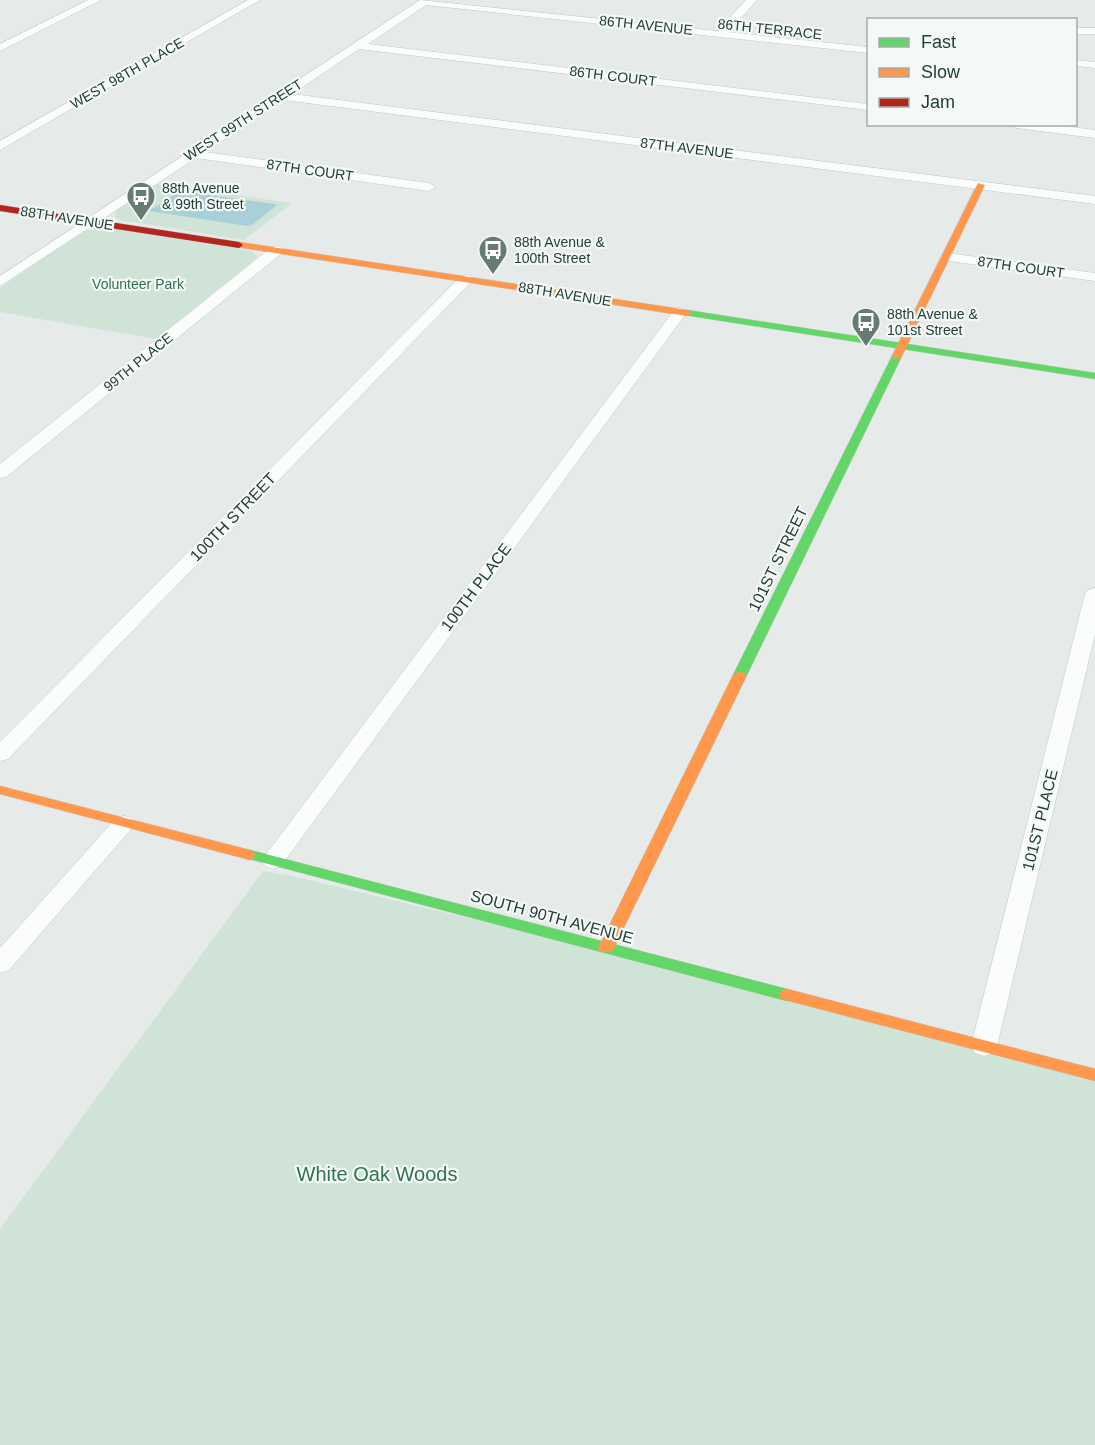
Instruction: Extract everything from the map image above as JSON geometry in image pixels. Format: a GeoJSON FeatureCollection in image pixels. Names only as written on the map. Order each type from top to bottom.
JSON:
{"type":"FeatureCollection","features":[{"type":"Feature","properties":{"kind":"street"},"geometry":{"type":"LineString","coordinates":[[0,48],[96,0]]}},
{"type":"Feature","properties":{"kind":"street","name":"WEST 98TH PLACE"},"geometry":{"type":"LineString","coordinates":[[0,146],[255,0]]}},
{"type":"Feature","properties":{"kind":"street","name":"86TH TERRACE"},"geometry":{"type":"LineString","coordinates":[[492,0],[724,29],[867,40]]}},
{"type":"Feature","properties":{"kind":"street"},"geometry":{"type":"LineString","coordinates":[[724,29],[752,0]]}},
{"type":"Feature","properties":{"kind":"street","name":"86TH AVENUE"},"geometry":{"type":"LineString","coordinates":[[426,1],[724,29],[867,50]]}},
{"type":"Feature","properties":{"kind":"street","name":"WEST 99TH STREET"},"geometry":{"type":"LineString","coordinates":[[0,282],[426,1]]}},
{"type":"Feature","properties":{"kind":"street"},"geometry":{"type":"LineString","coordinates":[[1077,31],[1095,31]]}},
{"type":"Feature","properties":{"kind":"street"},"geometry":{"type":"LineString","coordinates":[[8,32],[28,34]]}},
{"type":"Feature","properties":{"kind":"street","name":"86TH COURT"},"geometry":{"type":"LineString","coordinates":[[357,45],[867,107]]}},
{"type":"Feature","properties":{"kind":"street"},"geometry":{"type":"LineString","coordinates":[[1077,63],[1095,65]]}},
{"type":"Feature","properties":{"kind":"street"},"geometry":{"type":"LineString","coordinates":[[1077,73],[1095,75]]}},
{"type":"Feature","properties":{"kind":"street","name":"87TH AVENUE"},"geometry":{"type":"LineString","coordinates":[[280,96],[1095,200]]}},
{"type":"Feature","properties":{"kind":"street"},"geometry":{"type":"LineString","coordinates":[[1033,126],[1095,134]]}},
{"type":"Feature","properties":{"kind":"street","name":"87TH COURT"},"geometry":{"type":"LineString","coordinates":[[192,154],[429,187]]}},
{"type":"Feature","properties":{"kind":"street","name":"101ST STREET"},"geometry":{"type":"LineString","coordinates":[[606,948],[981,185]]}},
{"type":"Feature","properties":{"kind":"street","name":"88TH AVENUE"},"geometry":{"type":"LineString","coordinates":[[0,208],[1095,376]]}},
{"type":"Feature","properties":{"kind":"street","name":"99TH PLACE"},"geometry":{"type":"LineString","coordinates":[[0,473],[277,250]]}},
{"type":"Feature","properties":{"kind":"street","name":"87TH COURT"},"geometry":{"type":"LineString","coordinates":[[947,256],[1095,277]]}},
{"type":"Feature","properties":{"kind":"street","name":"100TH STREET"},"geometry":{"type":"LineString","coordinates":[[0,754],[466,279]]}},
{"type":"Feature","properties":{"kind":"street","name":"100TH PLACE"},"geometry":{"type":"LineString","coordinates":[[273,861],[680,312]]}},
{"type":"Feature","properties":{"kind":"street","name":"101ST PLACE"},"geometry":{"type":"LineString","coordinates":[[984,1046],[1095,594]]}},
{"type":"Feature","properties":{"kind":"street","name":"SOUTH 90TH AVENUE"},"geometry":{"type":"LineString","coordinates":[[0,790],[1095,1075]]}},
{"type":"Feature","properties":{"kind":"street"},"geometry":{"type":"LineString","coordinates":[[0,964],[124,823]]}},
{"type":"Feature","properties":{"kind":"green space"},"geometry":{"type":"Polygon","coordinates":[[[157,184],[292,203],[244,240],[120,220],[115,217],[116,211],[157,184]]]}},
{"type":"Feature","properties":{"kind":"green space","name":"Volunteer Park"},"geometry":{"type":"Polygon","coordinates":[[[100,227],[252,251],[258,257],[156,339],[0,312],[0,288],[79,233],[100,227]]]}},
{"type":"Feature","properties":{"kind":"green space","name":"White Oak Woods"},"geometry":{"type":"Polygon","coordinates":[[[263,871],[292,876],[1095,1068],[1095,1445],[0,1445],[0,1229],[263,871]]]}},
{"type":"Feature","properties":{"kind":"water"},"geometry":{"type":"Polygon","coordinates":[[[180,191],[277,205],[252,225],[247,226],[149,211],[180,191]]]}},
{"type":"Feature","properties":{"kind":"traffic: fast"},"geometry":{"type":"LineString","coordinates":[[687,313],[1095,376]]}},
{"type":"Feature","properties":{"kind":"traffic: fast"},"geometry":{"type":"LineString","coordinates":[[740,675],[897,356]]}},
{"type":"Feature","properties":{"kind":"traffic: fast"},"geometry":{"type":"LineString","coordinates":[[250,855],[787,995]]}},
{"type":"Feature","properties":{"kind":"traffic: slow"},"geometry":{"type":"LineString","coordinates":[[897,356],[981,185]]}},
{"type":"Feature","properties":{"kind":"traffic: slow"},"geometry":{"type":"LineString","coordinates":[[239,245],[687,313]]}},
{"type":"Feature","properties":{"kind":"traffic: slow"},"geometry":{"type":"LineString","coordinates":[[606,948],[740,675]]}},
{"type":"Feature","properties":{"kind":"traffic: slow"},"geometry":{"type":"LineString","coordinates":[[0,790],[250,855]]}},
{"type":"Feature","properties":{"kind":"traffic: slow"},"geometry":{"type":"LineString","coordinates":[[787,995],[1095,1075]]}},
{"type":"Feature","properties":{"kind":"traffic: jam"},"geometry":{"type":"LineString","coordinates":[[0,208],[239,245]]}},
{"type":"Feature","properties":{"kind":"place","name":"88th Avenue & 99th Street"},"geometry":{"type":"Point","coordinates":[141,222]}},
{"type":"Feature","properties":{"kind":"place","name":"88th Avenue & 100th Street"},"geometry":{"type":"Point","coordinates":[493,276]}},
{"type":"Feature","properties":{"kind":"place","name":"88th Avenue & 101st Street"},"geometry":{"type":"Point","coordinates":[866,348]}}]}
